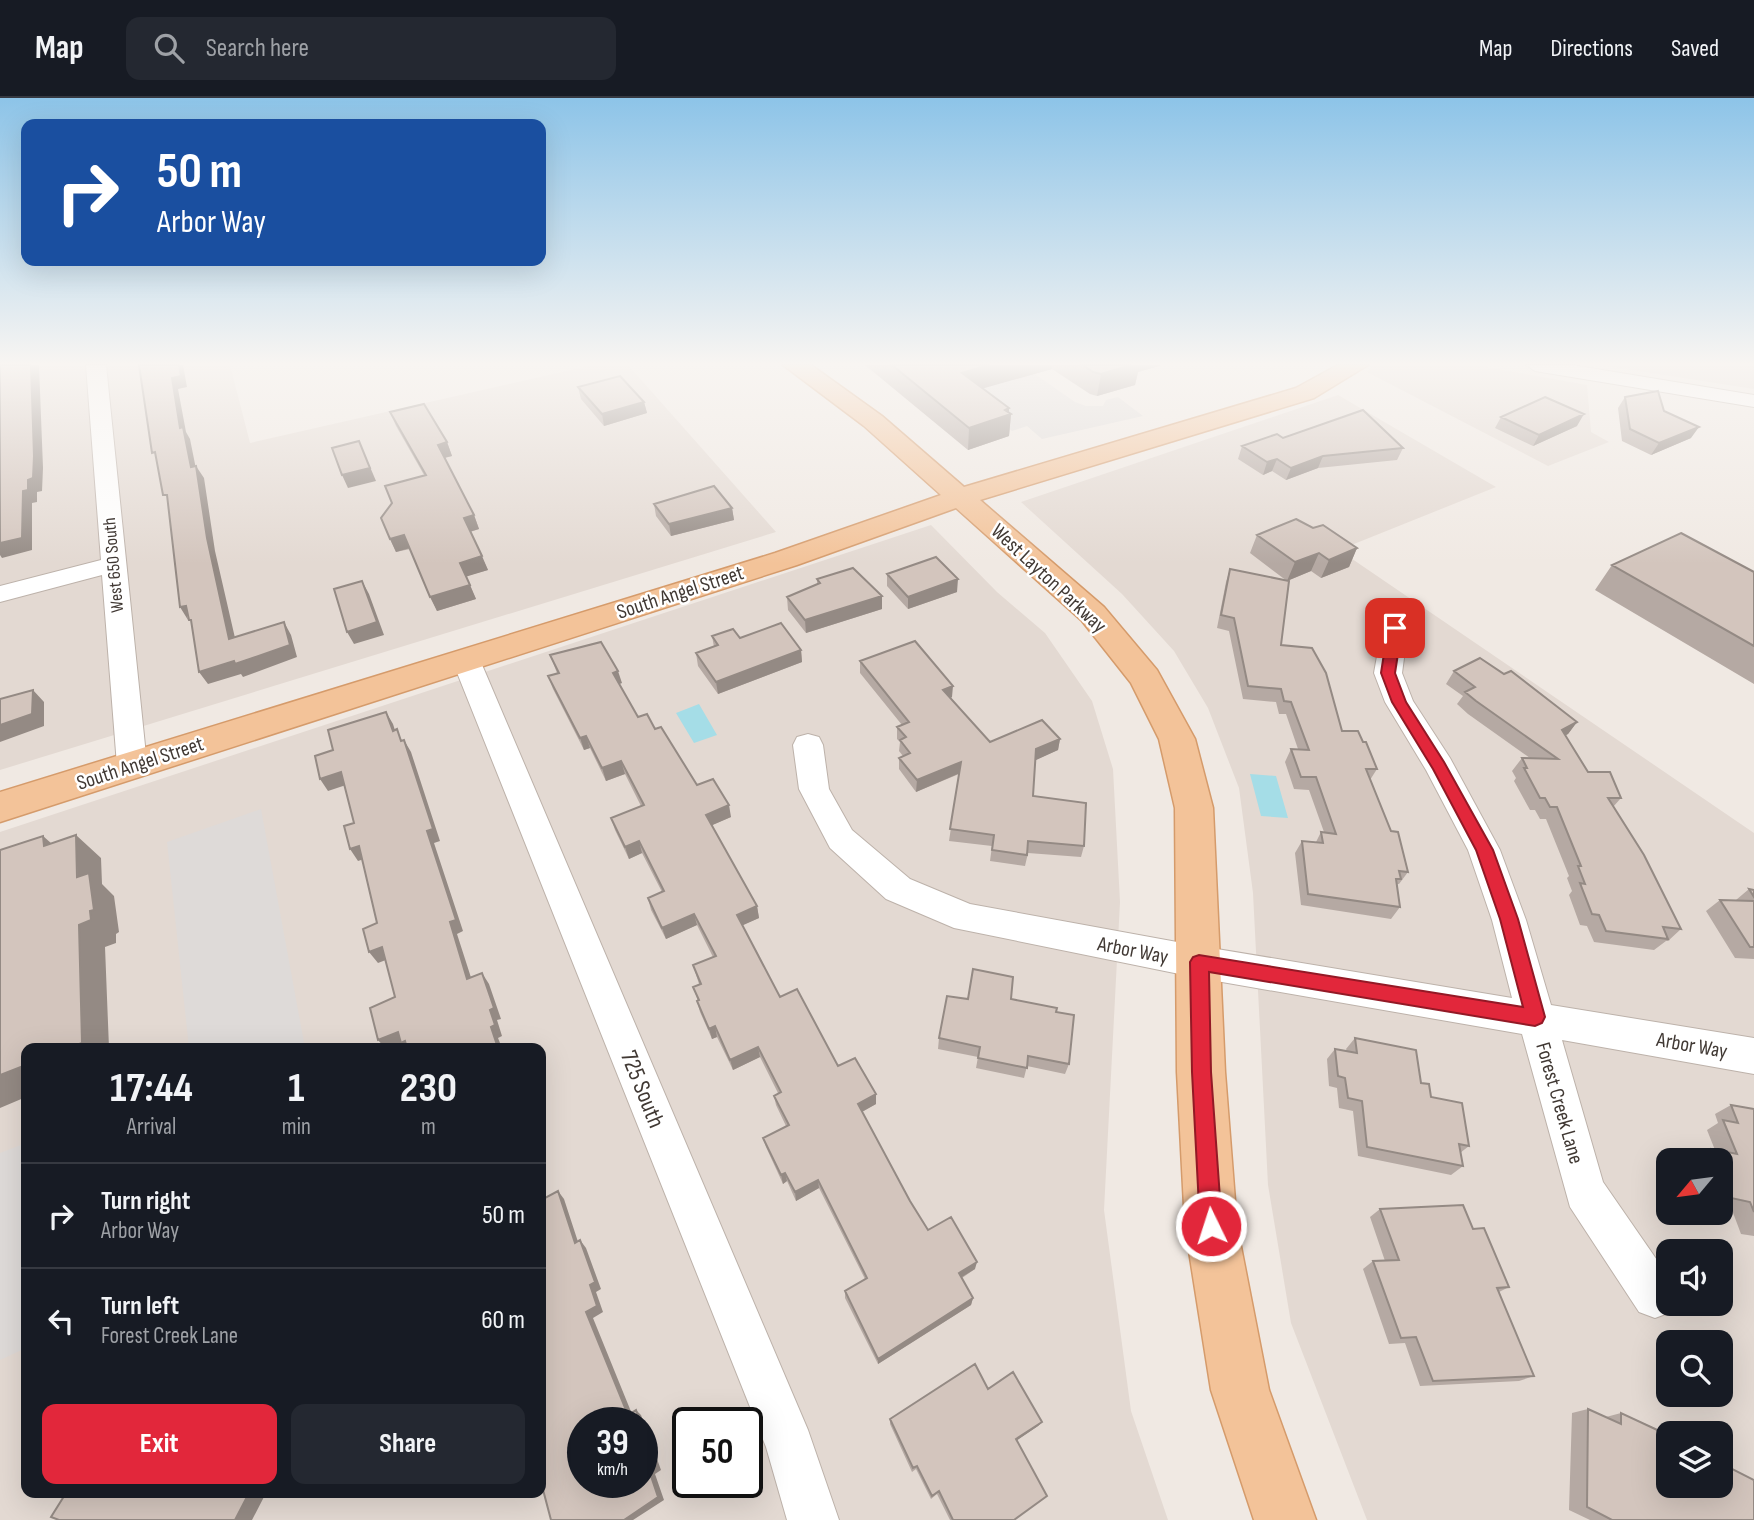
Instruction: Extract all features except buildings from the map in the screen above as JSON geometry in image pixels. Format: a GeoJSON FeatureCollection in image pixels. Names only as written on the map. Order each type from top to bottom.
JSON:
{"type":"FeatureCollection","features":[{"type":"Feature","properties":{"kind":"main road","name":"West Layton Parkway"},"geometry":{"type":"LineString","coordinates":[[885,431],[1093,614],[1145,678],[1177,739],[1195,808],[1201,1072],[1211,1226],[1240,1390],[1285,1520]]}},
{"type":"Feature","properties":{"kind":"main road","name":"South Angel Street"},"geometry":{"type":"LineString","coordinates":[[0,807],[786,559],[961,498],[1179,431]]}},
{"type":"Feature","properties":{"kind":"street","name":"West 650 South"},"geometry":{"type":"LineString","coordinates":[[102,431],[132,765]]}},
{"type":"Feature","properties":{"kind":"street"},"geometry":{"type":"LineString","coordinates":[[0,594],[113,565]]}},
{"type":"Feature","properties":{"kind":"street","name":"Forest Creek Lane"},"geometry":{"type":"LineString","coordinates":[[1395,628],[1388,673],[1399,702],[1439,766],[1484,850],[1509,919],[1585,1192],[1655,1296]]}},
{"type":"Feature","properties":{"kind":"street","name":"725 South"},"geometry":{"type":"LineString","coordinates":[[466,660],[791,1447],[813,1520]]}},
{"type":"Feature","properties":{"kind":"street","name":"Arbor Way"},"geometry":{"type":"LineString","coordinates":[[808,745],[814,789],[841,839],[898,889],[966,918],[1199,962],[1754,1056]]}},
{"type":"Feature","properties":{"kind":"shaded area"},"geometry":{"type":"Polygon","coordinates":[[[0,431],[247,431],[250,443],[301,431],[687,431],[776,532],[0,770],[0,431]]]}},
{"type":"Feature","properties":{"kind":"shaded area"},"geometry":{"type":"Polygon","coordinates":[[[1033,431],[1076,431],[1042,439],[1033,431]]]}},
{"type":"Feature","properties":{"kind":"shaded area"},"geometry":{"type":"Polygon","coordinates":[[[1230,431],[1400,431],[1496,487],[1339,550],[1754,833],[1754,1520],[1367,1520],[1291,1323],[1268,1185],[1253,893],[1239,788],[1208,708],[1174,651],[1122,594],[1021,502],[1230,431]]]}},
{"type":"Feature","properties":{"kind":"shaded area"},"geometry":{"type":"Polygon","coordinates":[[[1481,431],[1591,431],[1609,442],[1548,466],[1481,431]]]}},
{"type":"Feature","properties":{"kind":"shaded area"},"geometry":{"type":"Polygon","coordinates":[[[931,525],[997,592],[1045,633],[1092,701],[1113,769],[1120,902],[1104,1210],[1131,1411],[1168,1520],[0,1520],[0,832],[931,525]]]}},
{"type":"Feature","properties":{"kind":"shaded area"},"geometry":{"type":"Polygon","coordinates":[[[261,809],[304,1043],[188,1043],[167,842],[261,809]]]}},
{"type":"Feature","properties":{"kind":"shaded area"},"geometry":{"type":"Polygon","coordinates":[[[21,1145],[21,1350],[0,1360],[0,1153],[21,1145]]]}},
{"type":"Feature","properties":{"kind":"water"},"geometry":{"type":"Polygon","coordinates":[[[699,704],[717,735],[694,743],[676,713],[699,704]]]}},
{"type":"Feature","properties":{"kind":"water"},"geometry":{"type":"Polygon","coordinates":[[[1250,774],[1276,776],[1288,818],[1261,816],[1250,774]]]}},
{"type":"Feature","properties":{"kind":"route"},"geometry":{"type":"LineString","coordinates":[[1211,1226],[1201,1072],[1199,962],[1535,1017],[1509,919],[1484,850],[1439,766],[1399,702],[1388,673],[1395,628]]}}]}
